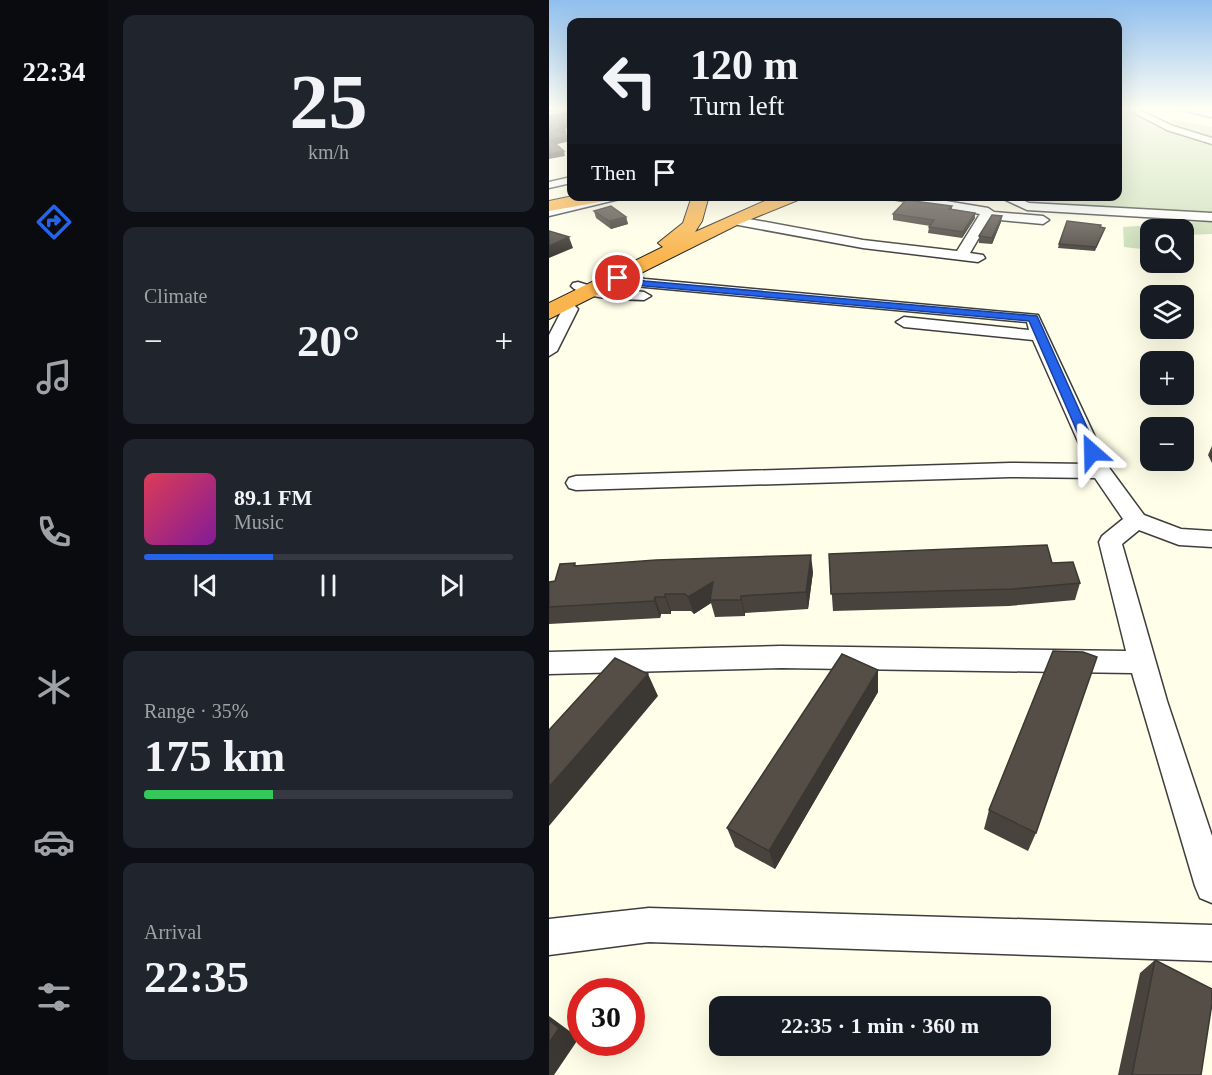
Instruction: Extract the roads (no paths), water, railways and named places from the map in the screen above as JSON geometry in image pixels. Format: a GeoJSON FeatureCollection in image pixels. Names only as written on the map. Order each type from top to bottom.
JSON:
{"type":"FeatureCollection","features":[{"type":"Feature","properties":{"kind":"highway"},"geometry":{"type":"LineString","coordinates":[[549,191],[567,188]]}},
{"type":"Feature","properties":{"kind":"highway"},"geometry":{"type":"LineString","coordinates":[[549,206],[577,201]]}},
{"type":"Feature","properties":{"kind":"highway"},"geometry":{"type":"LineString","coordinates":[[585,289],[618,278],[713,205],[756,201]]}},
{"type":"Feature","properties":{"kind":"highway"},"geometry":{"type":"LineString","coordinates":[[554,306],[685,234],[713,205]]}},
{"type":"Feature","properties":{"kind":"street"},"geometry":{"type":"LineString","coordinates":[[549,185],[567,181]]}},
{"type":"Feature","properties":{"kind":"street"},"geometry":{"type":"LineString","coordinates":[[549,212],[603,201]]}},
{"type":"Feature","properties":{"kind":"street"},"geometry":{"type":"LineString","coordinates":[[927,201],[984,210],[989,212],[988,215]]}},
{"type":"Feature","properties":{"kind":"street"},"geometry":{"type":"LineString","coordinates":[[1014,201],[1027,206],[1212,217]]}},
{"type":"Feature","properties":{"kind":"street"},"geometry":{"type":"LineString","coordinates":[[713,205],[863,244],[978,258]]}},
{"type":"Feature","properties":{"kind":"street"},"geometry":{"type":"LineString","coordinates":[[988,215],[1056,221]]}},
{"type":"Feature","properties":{"kind":"street"},"geometry":{"type":"LineString","coordinates":[[961,256],[988,215]]}},
{"type":"Feature","properties":{"kind":"street"},"geometry":{"type":"LineString","coordinates":[[618,278],[645,284],[1036,327]]}},
{"type":"Feature","properties":{"kind":"street"},"geometry":{"type":"LineString","coordinates":[[585,289],[1036,327]]}},
{"type":"Feature","properties":{"kind":"street"},"geometry":{"type":"LineString","coordinates":[[549,351],[570,309],[554,306]]}},
{"type":"Feature","properties":{"kind":"street"},"geometry":{"type":"LineString","coordinates":[[1036,327],[1101,471],[1136,520],[1179,537],[1212,539]]}},
{"type":"Feature","properties":{"kind":"street"},"geometry":{"type":"LineString","coordinates":[[576,483],[1010,470],[1101,471]]}},
{"type":"Feature","properties":{"kind":"street"},"geometry":{"type":"LineString","coordinates":[[1136,520],[1110,542],[1153,701],[1212,886]]}},
{"type":"Feature","properties":{"kind":"street"},"geometry":{"type":"LineString","coordinates":[[549,663],[781,657],[1142,662]]}},
{"type":"Feature","properties":{"kind":"street"},"geometry":{"type":"LineString","coordinates":[[549,937],[649,925],[1212,944]]}}]}
